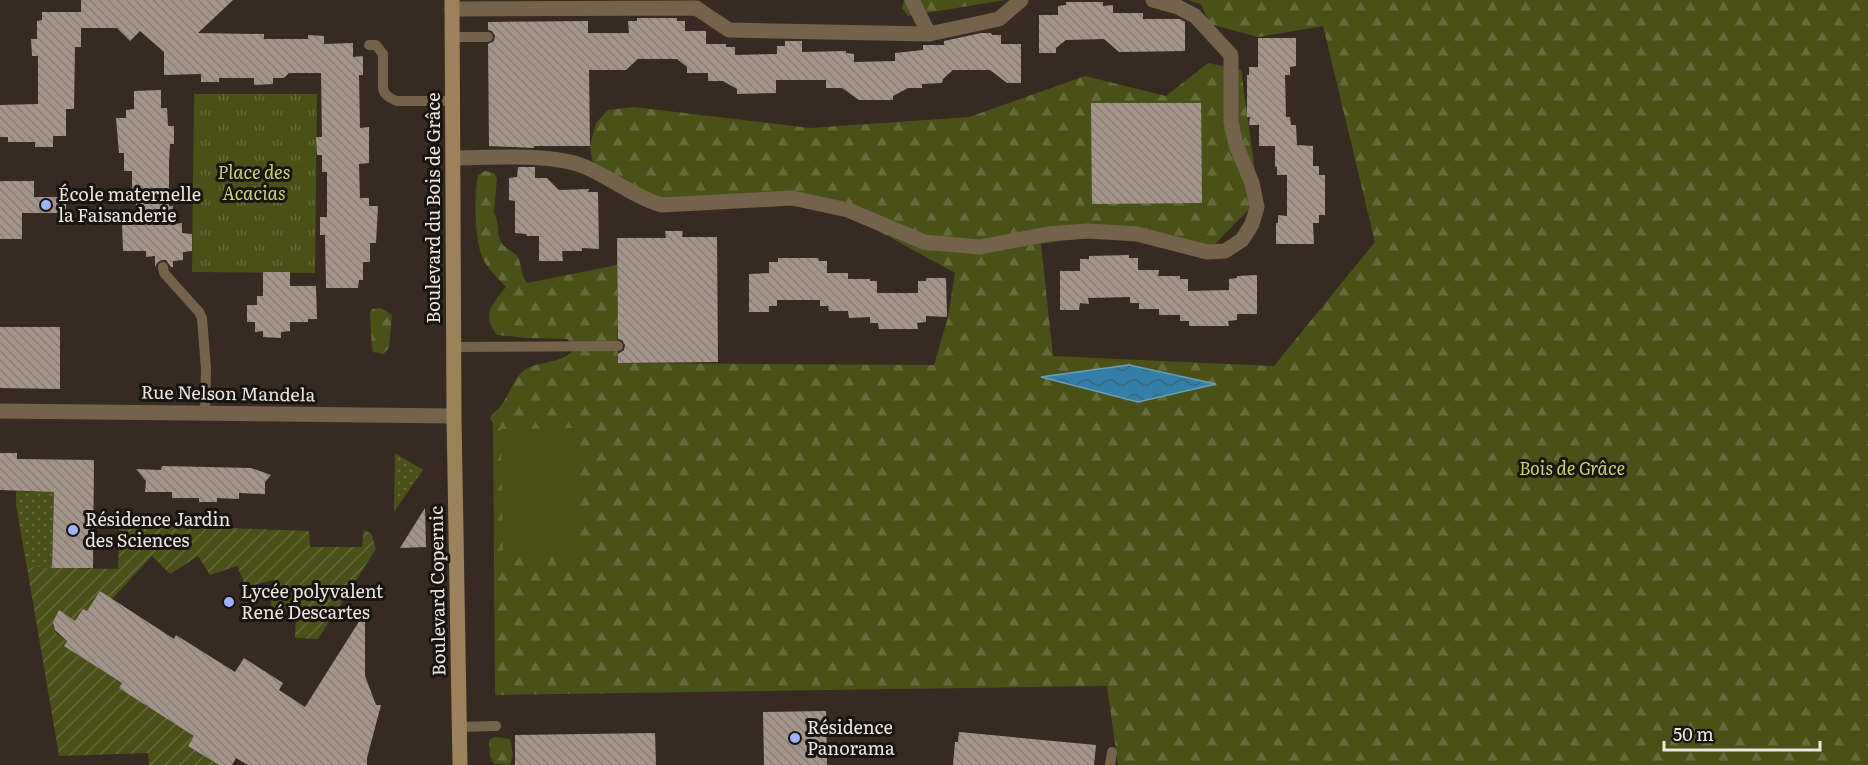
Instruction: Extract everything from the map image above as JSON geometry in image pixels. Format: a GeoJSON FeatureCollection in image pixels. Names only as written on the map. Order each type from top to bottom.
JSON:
{"type":"FeatureCollection","features":[{"type":"Feature","properties":{"kind":"street"},"geometry":{"type":"LineString","coordinates":[[912,0],[928,34]]}},
{"type":"Feature","properties":{"kind":"street"},"geometry":{"type":"LineString","coordinates":[[452,5],[551,8],[569,4],[696,8],[729,30],[928,34],[999,19],[1021,0]]}},
{"type":"Feature","properties":{"kind":"street"},"geometry":{"type":"LineString","coordinates":[[454,158],[550,159],[581,165],[662,205],[792,198],[848,210],[924,242],[980,247],[1048,234],[1088,231],[1137,234],[1207,252],[1225,251],[1242,240],[1252,225],[1257,207],[1252,183],[1236,145],[1231,122],[1231,56],[1195,16],[1178,7],[1153,0]]}},
{"type":"Feature","properties":{"kind":"street","name":"Boulevard du Bois de Grâce"},"geometry":{"type":"LineString","coordinates":[[452,5],[454,416]]}},
{"type":"Feature","properties":{"kind":"street","name":"Rue Nelson Mandela"},"geometry":{"type":"LineString","coordinates":[[0,411],[454,416]]}},
{"type":"Feature","properties":{"kind":"street","name":"Boulevard Copernic"},"geometry":{"type":"LineString","coordinates":[[454,416],[460,765]]}},
{"type":"Feature","properties":{"kind":"lane"},"geometry":{"type":"LineString","coordinates":[[453,37],[488,37]]}},
{"type":"Feature","properties":{"kind":"lane"},"geometry":{"type":"LineString","coordinates":[[369,45],[376,45],[383,54],[383,89],[390,98],[397,101],[453,101]]}},
{"type":"Feature","properties":{"kind":"lane"},"geometry":{"type":"LineString","coordinates":[[164,267],[164,273],[202,318],[206,369],[206,413]]}},
{"type":"Feature","properties":{"kind":"lane"},"geometry":{"type":"LineString","coordinates":[[454,347],[618,346]]}},
{"type":"Feature","properties":{"kind":"lane"},"geometry":{"type":"LineString","coordinates":[[460,727],[496,726]]}},
{"type":"Feature","properties":{"kind":"lane"},"geometry":{"type":"LineString","coordinates":[[1110,765],[1112,752]]}},
{"type":"Feature","properties":{"kind":"green space"},"geometry":{"type":"Polygon","coordinates":[[[904,0],[1005,0],[908,16],[902,8],[904,0]]]}},
{"type":"Feature","properties":{"kind":"green space","name":"Bois de Grâce"},"geometry":{"type":"Polygon","coordinates":[[[1188,0],[1868,0],[1868,765],[1118,765],[1107,686],[495,695],[493,423],[490,419],[522,372],[562,358],[574,350],[567,339],[497,335],[492,328],[490,310],[506,287],[488,268],[478,243],[476,194],[478,175],[485,171],[494,173],[497,178],[494,213],[500,240],[517,256],[527,283],[617,265],[618,363],[934,365],[948,317],[955,273],[833,206],[792,198],[662,205],[603,175],[592,160],[590,146],[596,123],[608,110],[634,107],[810,128],[969,117],[1085,76],[1166,96],[1208,63],[1241,70],[1259,199],[1212,247],[1134,229],[1041,244],[1053,356],[1274,366],[1375,242],[1323,26],[1258,37],[1210,24],[1201,4],[1188,0]]]}},
{"type":"Feature","properties":{"kind":"green space","name":"Place des Acacias"},"geometry":{"type":"Polygon","coordinates":[[[194,94],[317,94],[315,273],[192,272],[194,94]]]}},
{"type":"Feature","properties":{"kind":"green space"},"geometry":{"type":"Polygon","coordinates":[[[381,308],[392,315],[389,348],[383,354],[373,352],[370,313],[372,309],[381,308]]]}},
{"type":"Feature","properties":{"kind":"green space"},"geometry":{"type":"Polygon","coordinates":[[[574,428],[575,553],[503,554],[501,429],[574,428]]]}},
{"type":"Feature","properties":{"kind":"green space"},"geometry":{"type":"Polygon","coordinates":[[[395,453],[423,470],[394,512],[395,453]]]}},
{"type":"Feature","properties":{"kind":"green space"},"geometry":{"type":"Polygon","coordinates":[[[16,491],[54,492],[52,568],[27,567],[16,505],[16,491]]]}},
{"type":"Feature","properties":{"kind":"green space"},"geometry":{"type":"Polygon","coordinates":[[[119,524],[309,531],[310,547],[362,547],[364,530],[371,533],[376,549],[318,639],[295,638],[296,611],[270,610],[274,580],[246,587],[237,566],[210,575],[198,556],[170,574],[152,556],[112,599],[100,591],[87,611],[83,609],[75,621],[61,612],[57,614],[53,626],[57,634],[67,641],[64,646],[122,683],[119,688],[197,732],[188,746],[219,765],[149,765],[148,753],[59,756],[27,567],[118,569],[119,524]]]}},
{"type":"Feature","properties":{"kind":"green space"},"geometry":{"type":"Polygon","coordinates":[[[495,737],[510,739],[513,754],[510,765],[494,764],[490,756],[489,740],[495,737]]]}},
{"type":"Feature","properties":{"kind":"water"},"geometry":{"type":"Polygon","coordinates":[[[1128,365],[1216,384],[1138,402],[1041,377],[1128,365]]]}},
{"type":"Feature","properties":{"kind":"building"},"geometry":{"type":"Polygon","coordinates":[[[81,0],[233,0],[198,33],[264,34],[264,39],[308,39],[308,35],[324,36],[324,44],[353,43],[353,57],[363,56],[363,75],[359,75],[360,128],[369,127],[369,163],[359,164],[360,198],[369,198],[369,206],[378,206],[376,243],[370,243],[370,262],[363,262],[363,280],[359,280],[358,288],[326,288],[325,235],[320,235],[320,217],[327,217],[327,172],[322,172],[322,155],[317,155],[316,137],[322,137],[321,73],[289,73],[284,78],[273,78],[273,84],[254,85],[254,78],[219,78],[219,82],[201,82],[201,74],[164,75],[164,52],[140,31],[130,41],[117,28],[81,28],[81,47],[75,47],[74,109],[66,109],[66,136],[53,136],[53,147],[35,147],[35,142],[8,142],[8,137],[0,137],[0,105],[38,104],[38,56],[32,56],[31,39],[37,39],[37,21],[42,20],[42,12],[81,12],[81,0]]]}},
{"type":"Feature","properties":{"kind":"building"},"geometry":{"type":"Polygon","coordinates":[[[1066,2],[1103,2],[1103,6],[1113,5],[1113,13],[1143,13],[1143,19],[1180,19],[1185,22],[1185,51],[1119,52],[1104,39],[1066,40],[1056,48],[1056,53],[1039,53],[1039,15],[1058,15],[1058,6],[1066,5],[1066,2]]]}},
{"type":"Feature","properties":{"kind":"building"},"geometry":{"type":"Polygon","coordinates":[[[637,18],[677,18],[677,21],[685,21],[685,31],[706,31],[706,44],[726,44],[726,47],[735,47],[735,55],[777,54],[777,46],[785,46],[785,41],[802,41],[802,52],[846,51],[846,53],[854,54],[854,62],[895,61],[895,53],[923,50],[923,45],[944,45],[944,41],[991,33],[1001,35],[1001,44],[1021,44],[1021,83],[1007,83],[990,70],[953,70],[943,79],[942,83],[922,84],[922,88],[908,88],[893,96],[893,100],[859,100],[842,88],[826,88],[826,80],[776,80],[776,93],[737,94],[737,89],[723,81],[708,81],[708,73],[687,73],[687,67],[677,59],[638,59],[626,70],[589,70],[590,146],[534,146],[534,148],[489,146],[488,44],[494,41],[495,36],[492,31],[488,30],[488,22],[588,21],[588,33],[629,33],[628,21],[637,21],[637,18]]]}},
{"type":"Feature","properties":{"kind":"building"},"geometry":{"type":"Polygon","coordinates":[[[1258,38],[1296,38],[1296,66],[1290,67],[1290,75],[1285,75],[1286,117],[1290,117],[1291,125],[1296,125],[1297,145],[1313,146],[1313,166],[1319,166],[1319,175],[1325,175],[1325,215],[1319,215],[1319,223],[1313,223],[1314,244],[1276,244],[1278,215],[1287,216],[1287,175],[1277,175],[1275,146],[1259,146],[1259,125],[1249,125],[1250,117],[1247,117],[1247,75],[1249,75],[1249,67],[1258,67],[1258,38]]]}},
{"type":"Feature","properties":{"kind":"building"},"geometry":{"type":"Polygon","coordinates":[[[161,90],[161,108],[167,108],[168,126],[174,126],[174,144],[170,144],[169,206],[173,206],[173,224],[182,223],[182,233],[192,234],[192,251],[183,252],[183,260],[173,261],[173,267],[166,260],[162,260],[155,267],[155,256],[146,257],[146,251],[123,251],[122,224],[136,224],[136,189],[132,189],[132,171],[124,171],[124,153],[119,153],[116,118],[126,118],[126,110],[134,109],[134,91],[161,90]]]}},
{"type":"Feature","properties":{"kind":"building"},"geometry":{"type":"Polygon","coordinates":[[[1091,103],[1201,103],[1202,203],[1092,204],[1091,103]]]}},
{"type":"Feature","properties":{"kind":"building"},"geometry":{"type":"Polygon","coordinates":[[[518,167],[535,167],[535,178],[547,178],[559,190],[589,189],[588,192],[598,192],[599,249],[582,248],[582,251],[562,251],[563,261],[539,261],[539,236],[515,233],[515,201],[509,200],[509,178],[517,177],[518,167]]]}},
{"type":"Feature","properties":{"kind":"building"},"geometry":{"type":"Polygon","coordinates":[[[0,181],[34,181],[34,197],[66,197],[66,213],[22,213],[22,239],[0,239],[0,181]]]}},
{"type":"Feature","properties":{"kind":"building"},"geometry":{"type":"Polygon","coordinates":[[[665,231],[683,231],[682,237],[717,237],[718,362],[618,363],[618,354],[624,350],[625,345],[622,340],[618,339],[617,238],[666,238],[665,231]]]}},
{"type":"Feature","properties":{"kind":"building"},"geometry":{"type":"Polygon","coordinates":[[[1129,255],[1129,258],[1138,258],[1138,270],[1159,270],[1158,276],[1180,276],[1180,279],[1188,279],[1188,291],[1229,290],[1229,279],[1237,278],[1237,276],[1257,275],[1257,314],[1237,314],[1237,320],[1228,321],[1229,326],[1189,326],[1189,321],[1180,321],[1180,315],[1159,315],[1159,309],[1139,309],[1139,303],[1130,303],[1130,297],[1088,298],[1089,304],[1080,303],[1079,310],[1060,310],[1060,271],[1080,271],[1080,259],[1089,259],[1089,256],[1129,255]]]}},
{"type":"Feature","properties":{"kind":"building"},"geometry":{"type":"Polygon","coordinates":[[[778,258],[818,258],[819,261],[827,261],[827,273],[848,273],[848,279],[877,281],[877,293],[918,293],[918,281],[926,281],[926,278],[946,278],[947,317],[926,316],[926,322],[917,323],[918,329],[879,329],[878,323],[870,323],[870,317],[849,318],[848,311],[829,311],[828,306],[820,306],[820,300],[777,300],[777,306],[769,306],[769,312],[749,312],[749,274],[769,273],[769,262],[778,262],[778,258]]]}},
{"type":"Feature","properties":{"kind":"building"},"geometry":{"type":"Polygon","coordinates":[[[263,272],[290,272],[290,286],[316,286],[317,319],[308,319],[308,322],[290,322],[290,331],[281,332],[281,338],[263,337],[263,331],[255,332],[255,322],[247,322],[247,305],[257,305],[257,296],[263,296],[263,272]]]}},
{"type":"Feature","properties":{"kind":"building"},"geometry":{"type":"Polygon","coordinates":[[[0,327],[60,327],[60,389],[0,388],[0,327]]]}},
{"type":"Feature","properties":{"kind":"building","name":"Résidence Jardin des Sciences"},"geometry":{"type":"Polygon","coordinates":[[[0,453],[17,453],[17,459],[94,460],[93,568],[52,568],[54,492],[0,490],[0,453]]]}},
{"type":"Feature","properties":{"kind":"building"},"geometry":{"type":"Polygon","coordinates":[[[162,466],[251,468],[271,475],[265,482],[265,494],[239,493],[239,499],[217,498],[217,502],[199,502],[199,498],[172,498],[172,492],[145,492],[146,481],[136,469],[161,470],[162,466]]]}},
{"type":"Feature","properties":{"kind":"building"},"geometry":{"type":"Polygon","coordinates":[[[425,508],[426,547],[400,548],[425,508]]]}},
{"type":"Feature","properties":{"kind":"building"},"geometry":{"type":"Polygon","coordinates":[[[100,591],[174,639],[176,635],[235,672],[244,658],[283,683],[279,690],[305,707],[365,612],[365,676],[376,705],[381,705],[367,765],[248,765],[236,758],[232,765],[219,765],[188,746],[194,736],[119,688],[122,683],[64,646],[67,641],[55,630],[53,622],[59,610],[75,621],[83,609],[87,611],[100,591]]]}},
{"type":"Feature","properties":{"kind":"building","name":"Résidence Panorama"},"geometry":{"type":"Polygon","coordinates":[[[826,711],[827,765],[764,765],[763,712],[826,711]]]}},
{"type":"Feature","properties":{"kind":"building"},"geometry":{"type":"Polygon","coordinates":[[[959,732],[1096,745],[1094,765],[953,765],[955,742],[958,742],[959,732]]]}},
{"type":"Feature","properties":{"kind":"building"},"geometry":{"type":"Polygon","coordinates":[[[655,733],[656,765],[515,765],[515,735],[655,733]]]}},
{"type":"Feature","properties":{"kind":"place","name":"École maternelle la Faisanderie"},"geometry":{"type":"Point","coordinates":[46,205]}},
{"type":"Feature","properties":{"kind":"place","name":"Résidence Jardin des Sciences"},"geometry":{"type":"Point","coordinates":[73,530]}},
{"type":"Feature","properties":{"kind":"place","name":"Lycée polyvalent René Descartes"},"geometry":{"type":"Point","coordinates":[229,602]}},
{"type":"Feature","properties":{"kind":"place","name":"Résidence Panorama"},"geometry":{"type":"Point","coordinates":[795,738]}}]}
